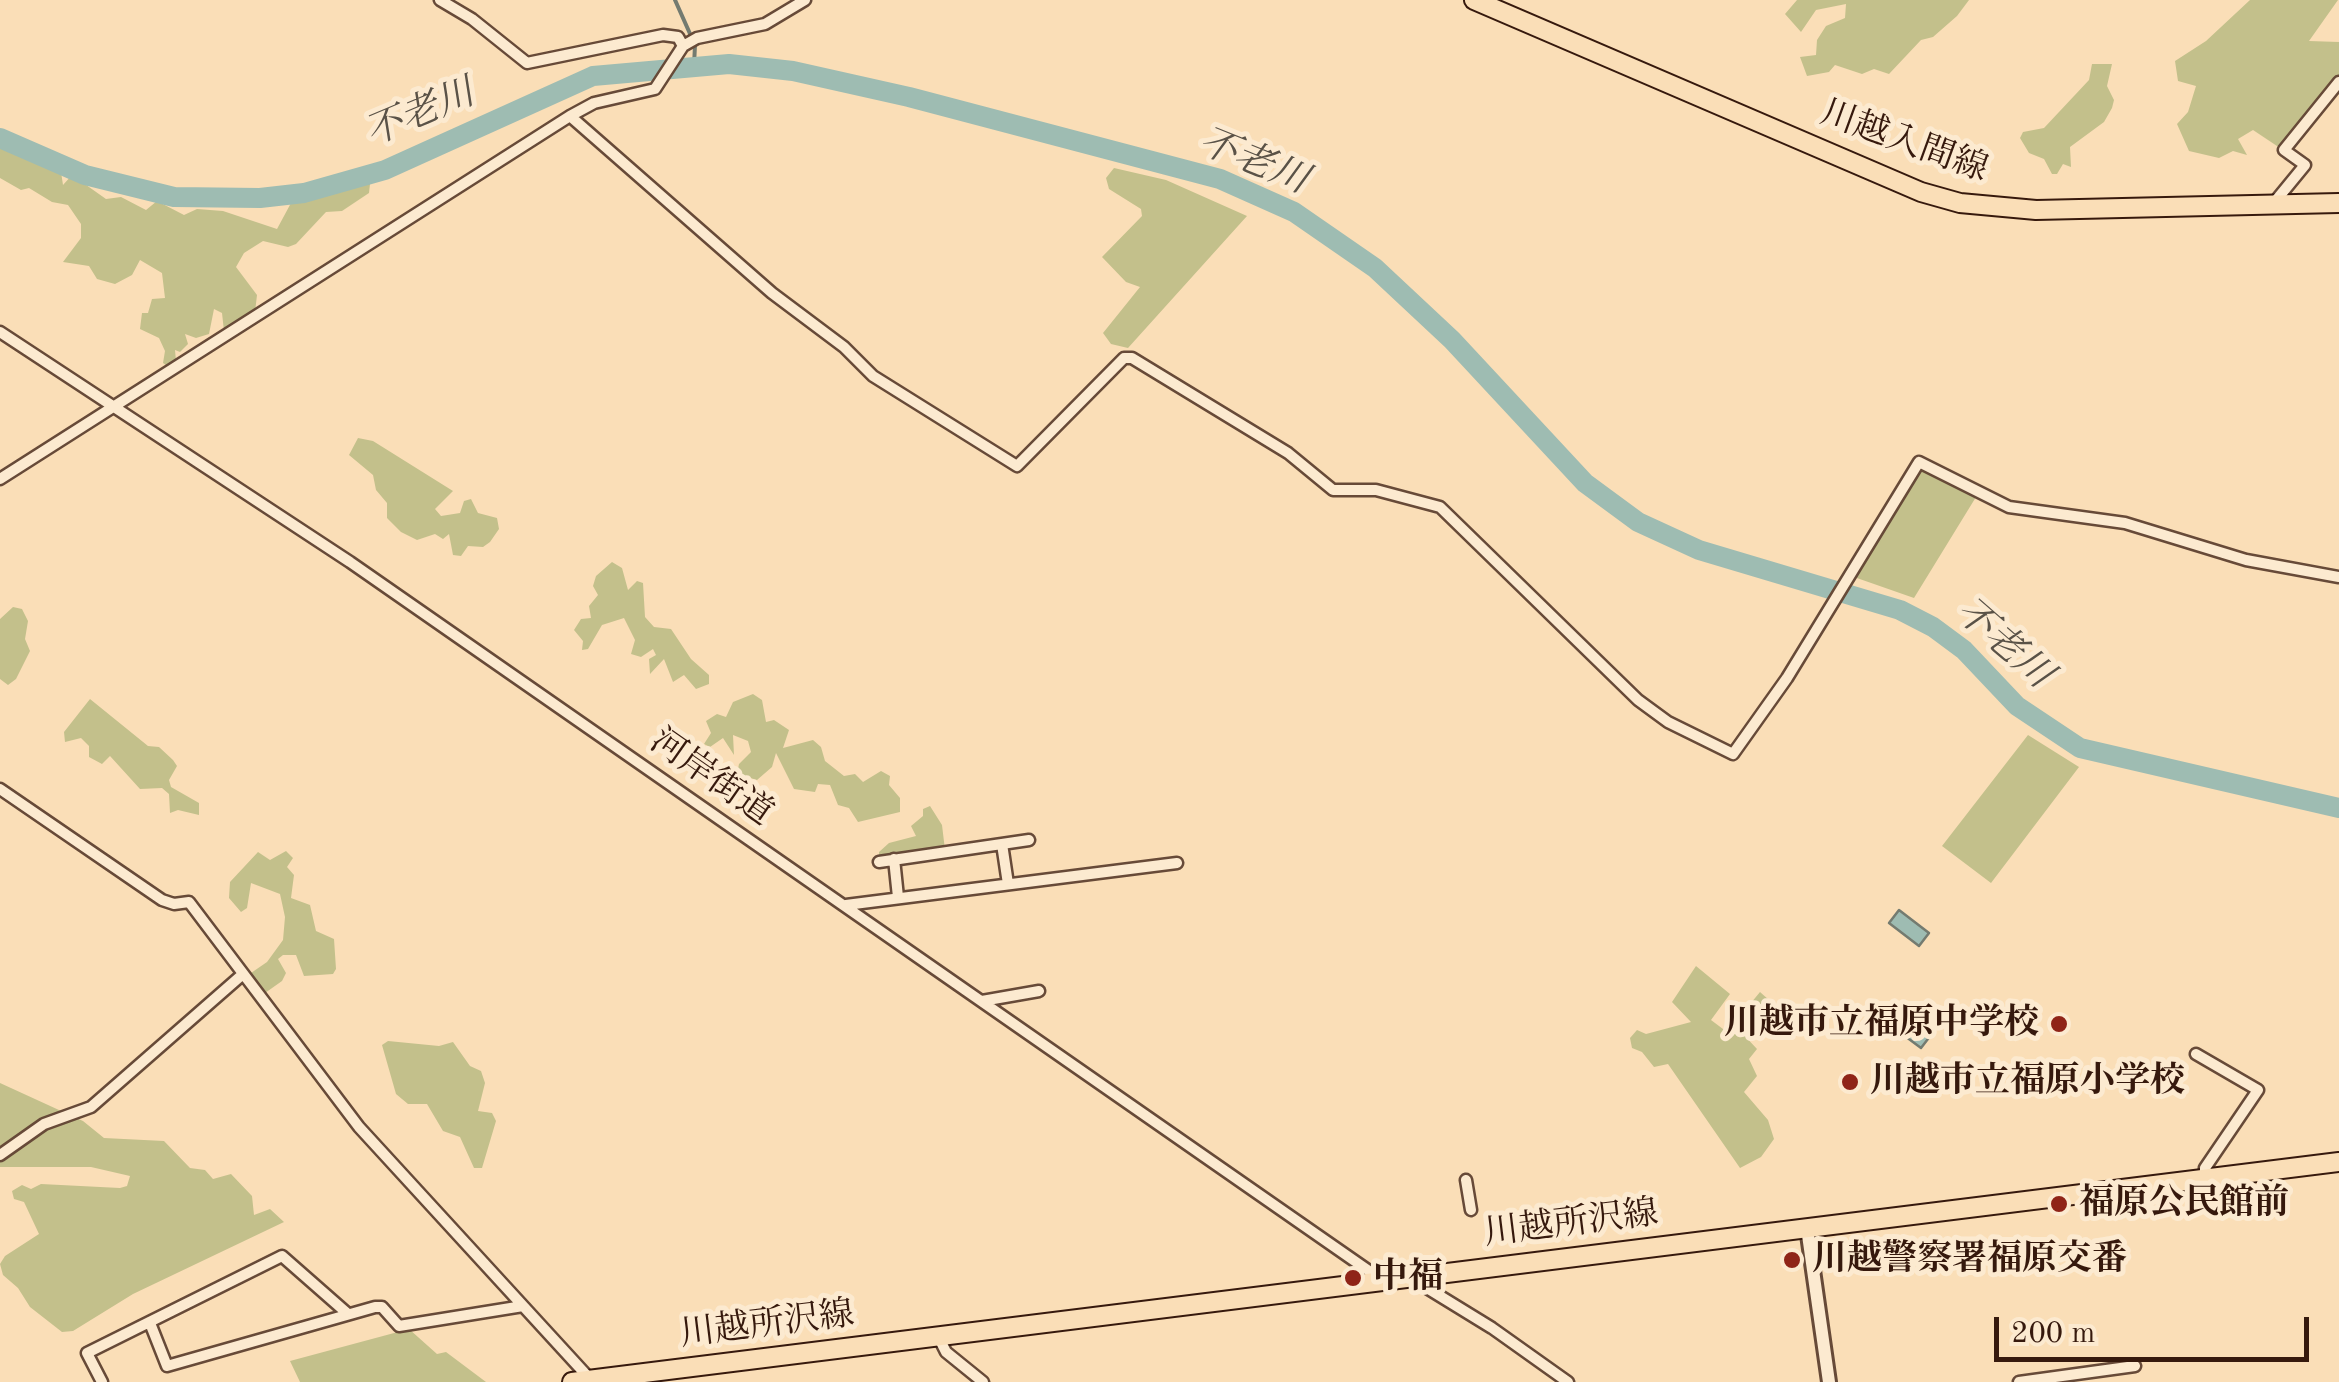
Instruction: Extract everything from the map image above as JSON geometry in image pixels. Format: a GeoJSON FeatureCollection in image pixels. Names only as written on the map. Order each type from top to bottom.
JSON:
{"type":"FeatureCollection","features":[{"type":"Feature","properties":{"kind":"main road","name":"川越入間線"},"geometry":{"type":"LineString","coordinates":[[1474,0],[1921,192],[1960,203],[2036,210],[2339,203]]}},
{"type":"Feature","properties":{"kind":"main road","name":"川越所沢線"},"geometry":{"type":"LineString","coordinates":[[581,1381],[2339,1162]]}},
{"type":"Feature","properties":{"kind":"street"},"geometry":{"type":"LineString","coordinates":[[440,0],[472,19],[526,63],[663,35],[678,37],[683,46]]}},
{"type":"Feature","properties":{"kind":"street"},"geometry":{"type":"LineString","coordinates":[[0,479],[570,116],[594,103],[655,89],[683,46],[696,38],[764,24],[805,0]]}},
{"type":"Feature","properties":{"kind":"street"},"geometry":{"type":"LineString","coordinates":[[2274,204],[2305,165],[2284,150],[2339,82]]}},
{"type":"Feature","properties":{"kind":"street"},"geometry":{"type":"LineString","coordinates":[[570,116],[772,294],[844,347],[873,376],[1017,466],[1124,358],[1132,358],[1288,453],[1333,490],[1376,490],[1440,508],[1638,700],[1668,722],[1734,754],[1924,461],[2009,507],[2125,523],[2246,560],[2339,577]]}},
{"type":"Feature","properties":{"kind":"street","name":"河岸街道"},"geometry":{"type":"LineString","coordinates":[[0,332],[350,562],[1382,1280]]}},
{"type":"Feature","properties":{"kind":"street"},"geometry":{"type":"LineString","coordinates":[[0,789],[162,900],[174,904],[189,902],[360,1127],[523,1306],[581,1381]]}},
{"type":"Feature","properties":{"kind":"street"},"geometry":{"type":"LineString","coordinates":[[879,862],[1029,840]]}},
{"type":"Feature","properties":{"kind":"street"},"geometry":{"type":"LineString","coordinates":[[1002,844],[1008,884]]}},
{"type":"Feature","properties":{"kind":"street"},"geometry":{"type":"LineString","coordinates":[[894,859],[898,898]]}},
{"type":"Feature","properties":{"kind":"street"},"geometry":{"type":"LineString","coordinates":[[846,906],[1176,863]]}},
{"type":"Feature","properties":{"kind":"street"},"geometry":{"type":"LineString","coordinates":[[0,1155],[44,1124],[91,1107],[243,974]]}},
{"type":"Feature","properties":{"kind":"street"},"geometry":{"type":"LineString","coordinates":[[982,1001],[1039,991]]}},
{"type":"Feature","properties":{"kind":"street"},"geometry":{"type":"LineString","coordinates":[[2196,1054],[2258,1090],[2206,1168],[2205,1178]]}},
{"type":"Feature","properties":{"kind":"street"},"geometry":{"type":"LineString","coordinates":[[1466,1180],[1471,1210]]}},
{"type":"Feature","properties":{"kind":"street"},"geometry":{"type":"LineString","coordinates":[[1807,1228],[1829,1382]]}},
{"type":"Feature","properties":{"kind":"street"},"geometry":{"type":"LineString","coordinates":[[102,1382],[87,1353],[282,1256],[348,1314]]}},
{"type":"Feature","properties":{"kind":"street"},"geometry":{"type":"LineString","coordinates":[[1408,1277],[1492,1328],[1568,1382]]}},
{"type":"Feature","properties":{"kind":"street"},"geometry":{"type":"LineString","coordinates":[[150,1322],[167,1366],[382,1307],[399,1326],[523,1306]]}},
{"type":"Feature","properties":{"kind":"street"},"geometry":{"type":"LineString","coordinates":[[938,1336],[946,1352],[983,1382]]}},
{"type":"Feature","properties":{"kind":"street"},"geometry":{"type":"LineString","coordinates":[[2020,1382],[2135,1366]]}},
{"type":"Feature","properties":{"kind":"shaded area"},"geometry":{"type":"Polygon","coordinates":[[[1797,0],[1969,0],[1957,16],[1933,37],[1921,40],[1889,74],[1874,69],[1862,74],[1835,65],[1829,72],[1807,76],[1800,57],[1816,55],[1817,40],[1826,26],[1845,18],[1846,4],[1816,10],[1801,32],[1785,14],[1797,0]]]}},
{"type":"Feature","properties":{"kind":"shaded area"},"geometry":{"type":"Polygon","coordinates":[[[2250,0],[2338,0],[2309,41],[2339,42],[2339,76],[2280,148],[2253,130],[2238,139],[2247,155],[2233,151],[2219,158],[2189,151],[2177,124],[2188,112],[2196,86],[2178,81],[2175,61],[2206,41],[2250,0]]]}},
{"type":"Feature","properties":{"kind":"shaded area"},"geometry":{"type":"Polygon","coordinates":[[[2092,64],[2112,64],[2107,86],[2114,100],[2112,108],[2104,122],[2070,147],[2071,167],[2063,164],[2057,174],[2052,174],[2044,159],[2029,153],[2020,138],[2023,132],[2044,128],[2089,80],[2092,64]]]}},
{"type":"Feature","properties":{"kind":"shaded area"},"geometry":{"type":"Polygon","coordinates":[[[0,144],[53,166],[61,172],[63,185],[72,175],[106,199],[121,197],[146,210],[157,201],[184,215],[197,209],[223,211],[277,229],[291,203],[309,201],[318,184],[335,187],[354,177],[370,184],[369,193],[342,211],[326,212],[296,244],[288,247],[263,241],[244,253],[236,267],[257,295],[255,312],[224,331],[222,313],[214,309],[209,334],[196,338],[185,334],[188,344],[180,352],[175,350],[176,361],[169,367],[163,363],[165,351],[159,338],[140,329],[142,313],[148,313],[152,299],[165,298],[162,273],[140,260],[132,275],[115,284],[97,279],[89,266],[63,262],[81,238],[81,224],[68,205],[52,202],[29,188],[21,190],[0,178],[0,144]]]}},
{"type":"Feature","properties":{"kind":"shaded area"},"geometry":{"type":"Polygon","coordinates":[[[1114,168],[1166,180],[1247,216],[1128,348],[1111,344],[1103,333],[1140,287],[1126,282],[1102,257],[1142,216],[1141,209],[1109,189],[1106,178],[1114,168]]]}},
{"type":"Feature","properties":{"kind":"shaded area"},"geometry":{"type":"Polygon","coordinates":[[[358,438],[373,441],[453,491],[435,509],[441,516],[460,513],[464,501],[471,499],[478,513],[497,518],[499,529],[490,542],[483,547],[468,546],[461,556],[453,555],[449,534],[443,539],[435,534],[417,540],[401,532],[387,518],[387,503],[376,490],[373,475],[349,455],[358,438]]]}},
{"type":"Feature","properties":{"kind":"shaded area"},"geometry":{"type":"Polygon","coordinates":[[[1925,467],[1976,497],[1914,598],[1854,577],[1916,474],[1925,467]]]}},
{"type":"Feature","properties":{"kind":"shaded area"},"geometry":{"type":"Polygon","coordinates":[[[612,562],[622,568],[628,590],[637,581],[643,583],[645,617],[654,627],[671,629],[691,659],[709,675],[709,684],[696,689],[684,675],[673,682],[664,659],[650,674],[649,659],[656,655],[653,649],[641,657],[631,654],[635,640],[624,618],[602,625],[588,649],[582,650],[583,641],[574,630],[581,619],[591,618],[589,606],[598,595],[593,586],[596,576],[612,562]]]}},
{"type":"Feature","properties":{"kind":"shaded area"},"geometry":{"type":"Polygon","coordinates":[[[13,607],[22,609],[28,621],[25,639],[30,651],[16,679],[8,685],[0,679],[0,619],[13,607]]]}},
{"type":"Feature","properties":{"kind":"shaded area"},"geometry":{"type":"Polygon","coordinates":[[[753,694],[762,700],[766,722],[774,720],[789,730],[783,748],[813,740],[821,747],[825,761],[844,776],[855,774],[863,782],[881,771],[890,776],[889,785],[900,798],[900,812],[858,822],[849,808],[838,805],[830,785],[818,784],[815,792],[794,789],[776,753],[772,767],[757,780],[737,774],[739,764],[751,752],[748,741],[733,735],[734,755],[723,738],[710,747],[704,744],[711,733],[706,721],[717,714],[726,717],[733,702],[753,694]]]}},
{"type":"Feature","properties":{"kind":"shaded area"},"geometry":{"type":"Polygon","coordinates":[[[90,699],[148,746],[159,747],[173,760],[177,766],[169,780],[171,787],[199,803],[199,815],[178,810],[170,813],[169,794],[162,788],[140,789],[110,756],[102,764],[89,757],[89,746],[81,738],[65,742],[64,732],[90,699]]]}},
{"type":"Feature","properties":{"kind":"shaded area"},"geometry":{"type":"Polygon","coordinates":[[[2028,735],[2079,767],[1991,883],[1942,846],[2028,735]]]}},
{"type":"Feature","properties":{"kind":"shaded area"},"geometry":{"type":"Polygon","coordinates":[[[930,806],[942,825],[945,850],[908,864],[879,859],[879,852],[889,843],[916,836],[911,826],[923,816],[923,809],[930,806]]]}},
{"type":"Feature","properties":{"kind":"shaded area"},"geometry":{"type":"Polygon","coordinates":[[[286,851],[293,858],[287,867],[294,875],[291,898],[310,905],[316,931],[334,939],[336,969],[333,974],[304,976],[296,955],[283,955],[278,959],[286,973],[282,981],[265,993],[251,973],[267,962],[283,940],[285,917],[280,894],[251,883],[247,908],[241,912],[229,898],[230,882],[258,852],[270,860],[286,851]]]}},
{"type":"Feature","properties":{"kind":"shaded area"},"geometry":{"type":"Polygon","coordinates":[[[1696,966],[1730,994],[1711,1020],[1727,1032],[1760,992],[1769,1000],[1743,1034],[1757,1049],[1749,1059],[1757,1076],[1744,1092],[1768,1120],[1774,1139],[1761,1157],[1740,1168],[1668,1064],[1654,1067],[1642,1052],[1632,1048],[1630,1038],[1637,1030],[1646,1034],[1691,1022],[1672,1002],[1696,966]]]}},
{"type":"Feature","properties":{"kind":"shaded area"},"geometry":{"type":"Polygon","coordinates":[[[388,1041],[439,1046],[453,1042],[470,1066],[481,1071],[485,1083],[478,1111],[492,1113],[496,1121],[482,1168],[474,1168],[460,1137],[443,1131],[427,1104],[408,1104],[396,1094],[382,1045],[388,1041]]]}},
{"type":"Feature","properties":{"kind":"shaded area"},"geometry":{"type":"Polygon","coordinates":[[[0,1083],[83,1121],[104,1138],[164,1141],[190,1168],[205,1170],[213,1179],[231,1174],[252,1196],[254,1215],[270,1209],[284,1222],[133,1294],[73,1331],[62,1332],[30,1307],[18,1288],[3,1275],[0,1264],[5,1256],[39,1234],[24,1202],[14,1199],[12,1191],[22,1185],[31,1189],[41,1184],[120,1188],[127,1186],[130,1176],[91,1167],[0,1167],[0,1083]]]}},
{"type":"Feature","properties":{"kind":"shaded area"},"geometry":{"type":"Polygon","coordinates":[[[409,1329],[437,1354],[446,1352],[486,1382],[300,1382],[290,1361],[409,1329]]]}},
{"type":"Feature","properties":{"kind":"water"},"geometry":{"type":"Polygon","coordinates":[[[1899,910],[1929,933],[1919,946],[1889,923],[1899,910]]]}},
{"type":"Feature","properties":{"kind":"water"},"geometry":{"type":"Polygon","coordinates":[[[1900,1012],[1931,1035],[1921,1048],[1890,1025],[1900,1012]]]}},
{"type":"Feature","properties":{"kind":"waterway"},"geometry":{"type":"LineString","coordinates":[[675,0],[695,45],[694,66]]}},
{"type":"Feature","properties":{"kind":"waterway","name":"不老川"},"geometry":{"type":"LineString","coordinates":[[0,138],[85,175],[174,197],[260,198],[304,193],[385,170],[593,76],[729,64],[793,71],[909,97],[1220,179],[1294,212],[1375,268],[1452,340],[1585,483],[1638,522],[1699,550],[1900,610],[1933,627],[1964,650],[2017,706],[2080,748],[2339,808]]}},
{"type":"Feature","properties":{"kind":"place","name":"川越市立福原中学校"},"geometry":{"type":"Point","coordinates":[2059,1024]}},
{"type":"Feature","properties":{"kind":"place","name":"川越市立福原小学校"},"geometry":{"type":"Point","coordinates":[1850,1082]}},
{"type":"Feature","properties":{"kind":"place","name":"福原公民館前"},"geometry":{"type":"Point","coordinates":[2059,1204]}},
{"type":"Feature","properties":{"kind":"place","name":"川越警察署福原交番"},"geometry":{"type":"Point","coordinates":[1792,1260]}},
{"type":"Feature","properties":{"kind":"place","name":"中福"},"geometry":{"type":"Point","coordinates":[1353,1278]}}]}
